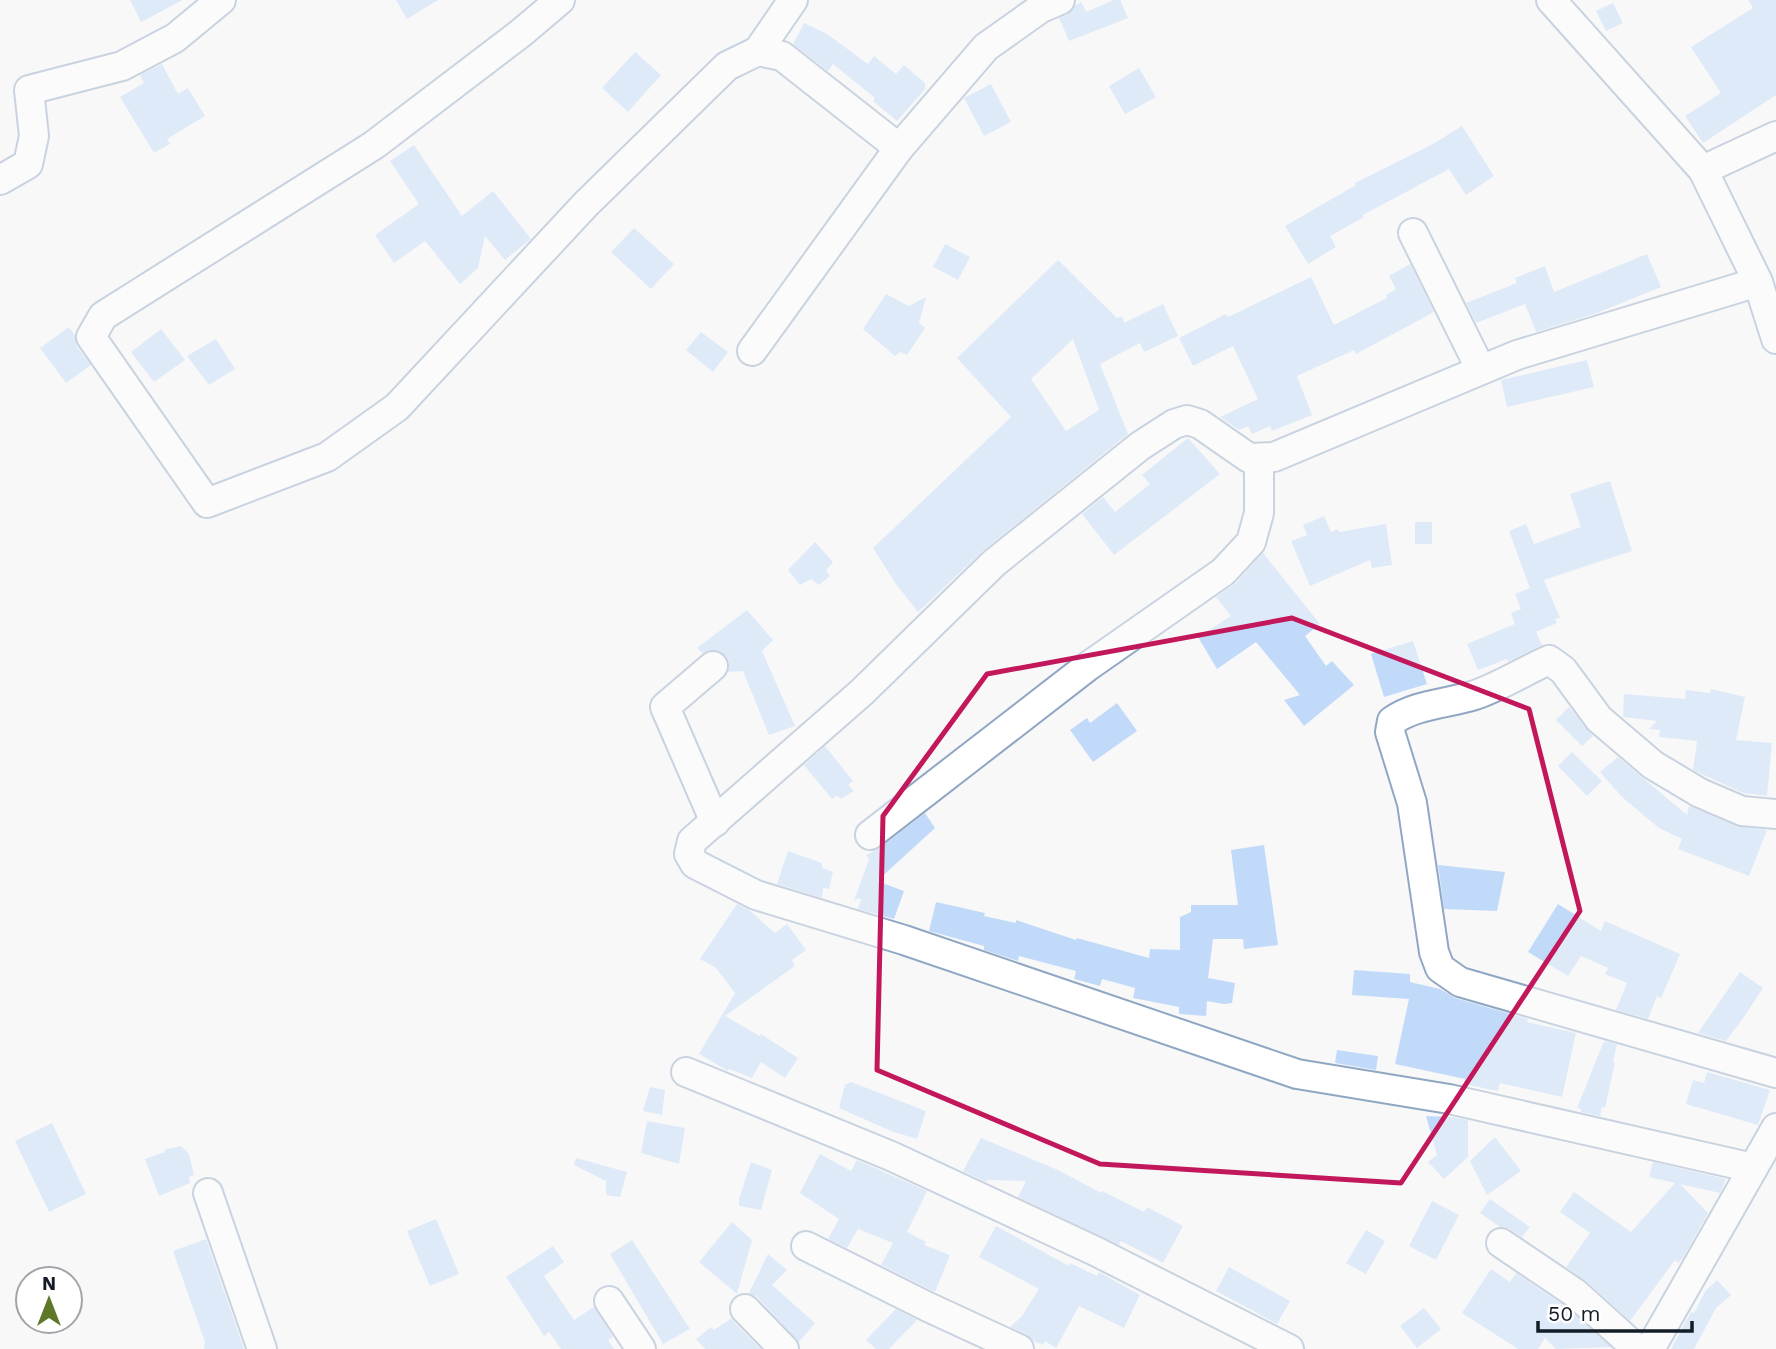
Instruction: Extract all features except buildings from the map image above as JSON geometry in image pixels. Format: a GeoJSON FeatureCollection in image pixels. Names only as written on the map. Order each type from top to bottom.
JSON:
{"type":"FeatureCollection","features":[{"type":"Feature","properties":{"kind":"street"},"geometry":{"type":"LineString","coordinates":[[0,180],[28,164],[34,136],[29,89],[122,66],[175,38],[221,0]]}},
{"type":"Feature","properties":{"kind":"street"},"geometry":{"type":"LineString","coordinates":[[560,0],[374,145],[103,316],[92,337],[207,503],[327,457],[397,407],[586,204],[727,66],[758,51],[793,0]]}},
{"type":"Feature","properties":{"kind":"street"},"geometry":{"type":"LineString","coordinates":[[752,351],[899,148],[986,47],[1041,8],[1060,0]]}},
{"type":"Feature","properties":{"kind":"street"},"geometry":{"type":"LineString","coordinates":[[1551,0],[1703,170],[1758,282],[1776,339]]}},
{"type":"Feature","properties":{"kind":"street"},"geometry":{"type":"LineString","coordinates":[[758,51],[782,56],[899,148]]}},
{"type":"Feature","properties":{"kind":"street"},"geometry":{"type":"LineString","coordinates":[[1703,170],[1776,136]]}},
{"type":"Feature","properties":{"kind":"street"},"geometry":{"type":"LineString","coordinates":[[1413,233],[1481,370]]}},
{"type":"Feature","properties":{"kind":"street"},"geometry":{"type":"LineString","coordinates":[[1753,1168],[1448,1099],[1297,1074],[904,940],[757,895],[695,864],[689,854],[692,841],[862,692],[994,562],[1140,446],[1174,424],[1187,420],[1200,424],[1249,458],[1274,457],[1517,355],[1758,282]]}},
{"type":"Feature","properties":{"kind":"street"},"geometry":{"type":"LineString","coordinates":[[870,835],[1087,667],[1223,572],[1251,542],[1259,513],[1259,459]]}},
{"type":"Feature","properties":{"kind":"street"},"geometry":{"type":"LineString","coordinates":[[1776,814],[1742,811],[1700,793],[1653,765],[1599,719],[1563,670],[1549,660],[1492,689],[1405,712],[1392,721],[1390,732],[1412,803],[1434,952],[1440,968],[1460,982],[1776,1073]]}},
{"type":"Feature","properties":{"kind":"street"},"geometry":{"type":"LineString","coordinates":[[713,666],[665,707],[715,822]]}},
{"type":"Feature","properties":{"kind":"street"},"geometry":{"type":"LineString","coordinates":[[685,1072],[891,1156],[1095,1251],[1289,1349]]}},
{"type":"Feature","properties":{"kind":"street"},"geometry":{"type":"LineString","coordinates":[[1650,1349],[1776,1128]]}},
{"type":"Feature","properties":{"kind":"street"},"geometry":{"type":"LineString","coordinates":[[208,1193],[262,1349]]}},
{"type":"Feature","properties":{"kind":"street"},"geometry":{"type":"LineString","coordinates":[[1501,1243],[1575,1293],[1637,1349]]}},
{"type":"Feature","properties":{"kind":"street"},"geometry":{"type":"LineString","coordinates":[[806,1246],[1020,1349]]}},
{"type":"Feature","properties":{"kind":"street"},"geometry":{"type":"LineString","coordinates":[[609,1301],[641,1349]]}},
{"type":"Feature","properties":{"kind":"street"},"geometry":{"type":"LineString","coordinates":[[745,1309],[784,1349]]}},
{"type":"Feature","properties":{"kind":"highlighted area"},"geometry":{"type":"Polygon","coordinates":[[[1292,618],[1529,709],[1580,911],[1401,1183],[1100,1164],[877,1070],[883,816],[987,674],[1292,618]]]}}]}
